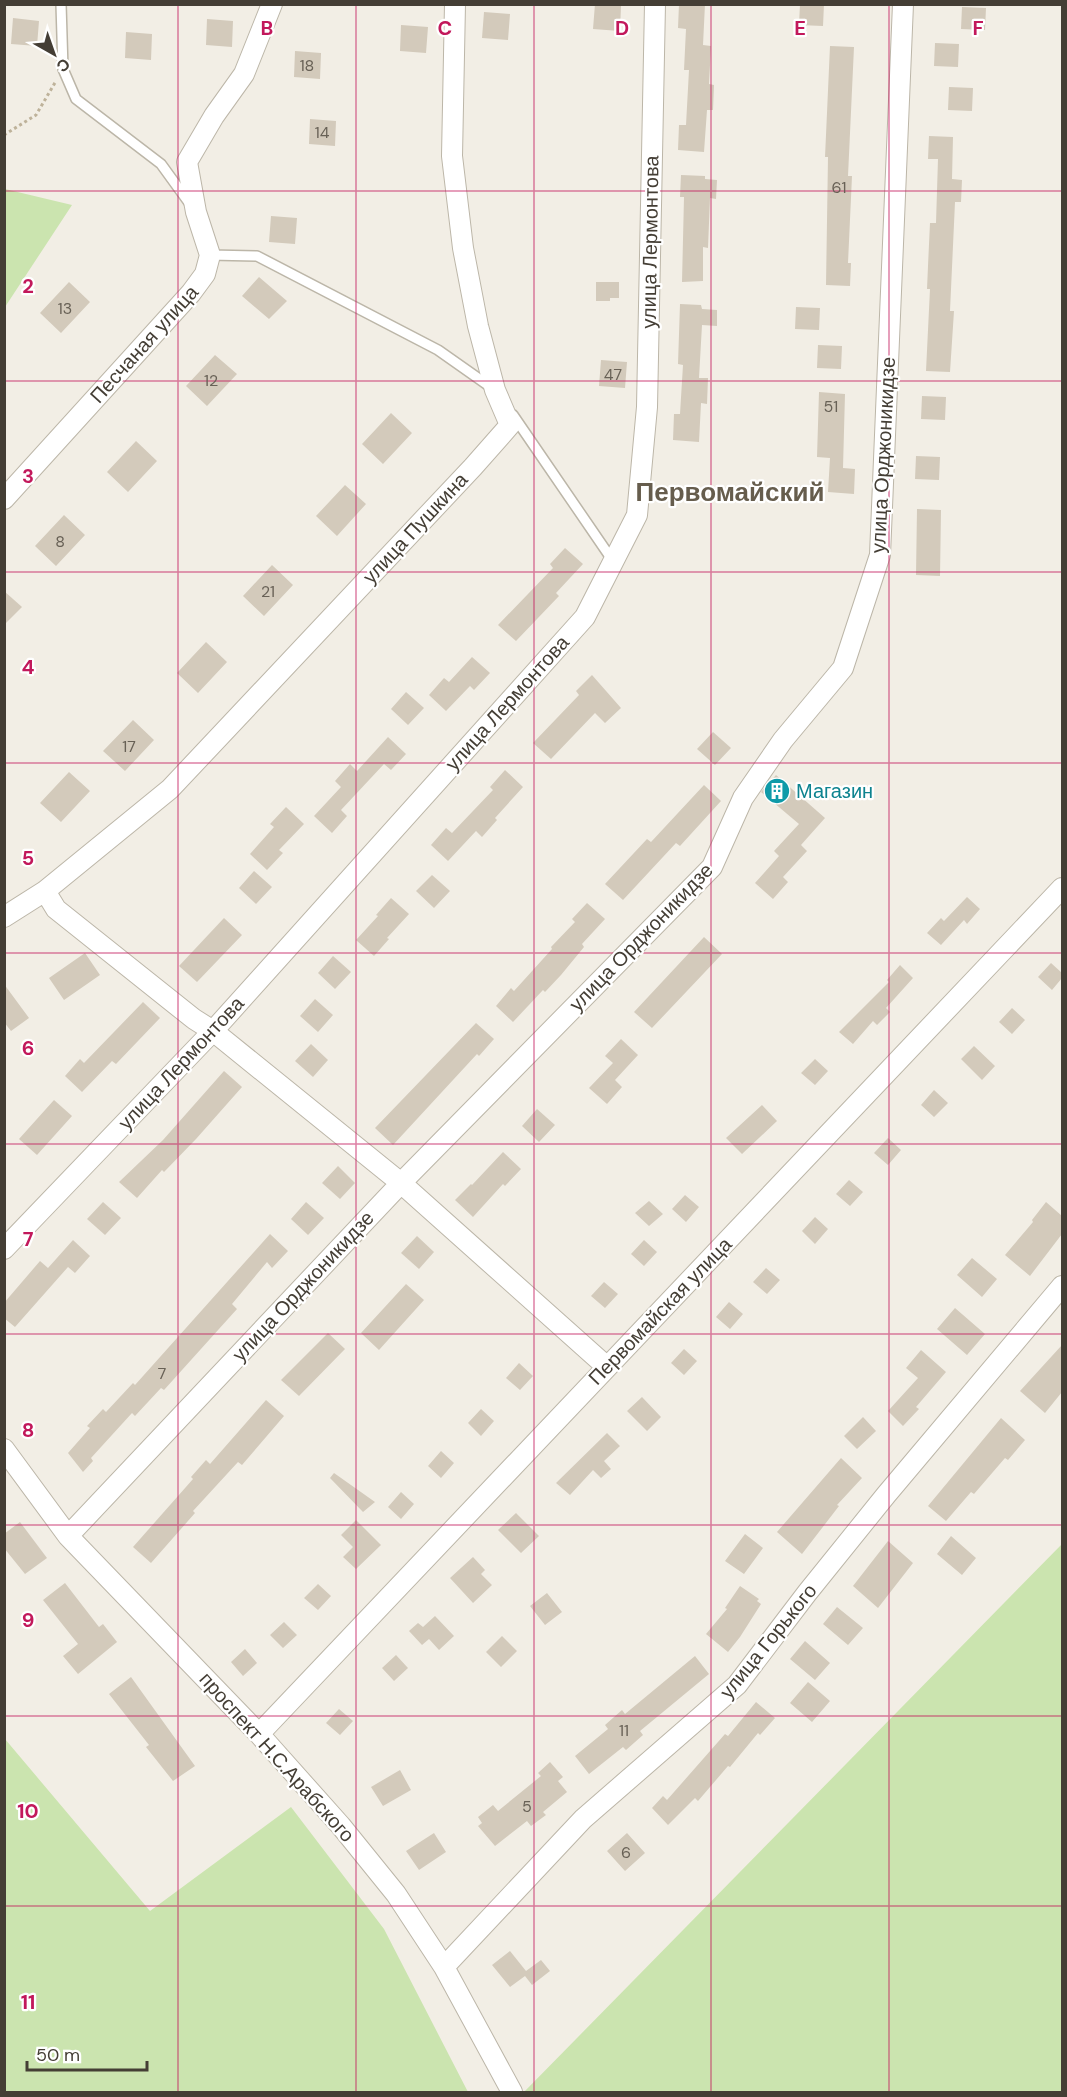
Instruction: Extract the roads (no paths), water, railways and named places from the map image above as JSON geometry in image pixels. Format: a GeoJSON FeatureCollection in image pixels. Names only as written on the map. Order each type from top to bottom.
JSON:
{"type":"FeatureCollection","features":[{"type":"Feature","properties":{"kind":"street"},"geometry":{"type":"LineString","coordinates":[[210,255],[196,212],[187,162],[214,116],[244,74],[272,4]]}},
{"type":"Feature","properties":{"kind":"street","name":"улица Пушкина"},"geometry":{"type":"LineString","coordinates":[[4,917],[45,891],[170,789],[510,425],[495,390],[476,315],[463,248],[452,156],[455,4]]}},
{"type":"Feature","properties":{"kind":"street","name":"улица Лермонтова"},"geometry":{"type":"LineString","coordinates":[[4,1249],[213,1031],[585,617],[637,515],[647,407],[655,4]]}},
{"type":"Feature","properties":{"kind":"street","name":"улица Орджоникидзе"},"geometry":{"type":"LineString","coordinates":[[68,1536],[401,1183],[712,867],[743,798],[783,740],[843,669],[880,555],[903,4]]}},
{"type":"Feature","properties":{"kind":"street","name":"Песчаная улица"},"geometry":{"type":"LineString","coordinates":[[4,499],[191,293],[205,273],[210,255]]}},
{"type":"Feature","properties":{"kind":"street","name":"Первомайская улица"},"geometry":{"type":"LineString","coordinates":[[259,1734],[1062,888]]}},
{"type":"Feature","properties":{"kind":"street"},"geometry":{"type":"LineString","coordinates":[[45,891],[56,909],[194,1019],[213,1031],[401,1183],[607,1367]]}},
{"type":"Feature","properties":{"kind":"street","name":"улица Горького"},"geometry":{"type":"LineString","coordinates":[[444,1967],[583,1819],[737,1685],[807,1593],[886,1496],[1062,1286]]}},
{"type":"Feature","properties":{"kind":"street","name":"проспект Н.С.Арабского"},"geometry":{"type":"LineString","coordinates":[[4,1449],[68,1536],[259,1734],[342,1826],[389,1886],[444,1967],[512,2092]]}},
{"type":"Feature","properties":{"kind":"lane"},"geometry":{"type":"LineString","coordinates":[[62,4],[63,69],[76,99],[161,164],[195,212],[210,255],[257,255],[438,350],[495,390],[614,561]]}},
{"type":"Feature","properties":{"kind":"place","name":"Магазин"},"geometry":{"type":"Point","coordinates":[777,791]}},
{"type":"Feature","properties":{"kind":"district","name":"Первомайский"},"geometry":{"type":"Point","coordinates":[730,492]}}]}
